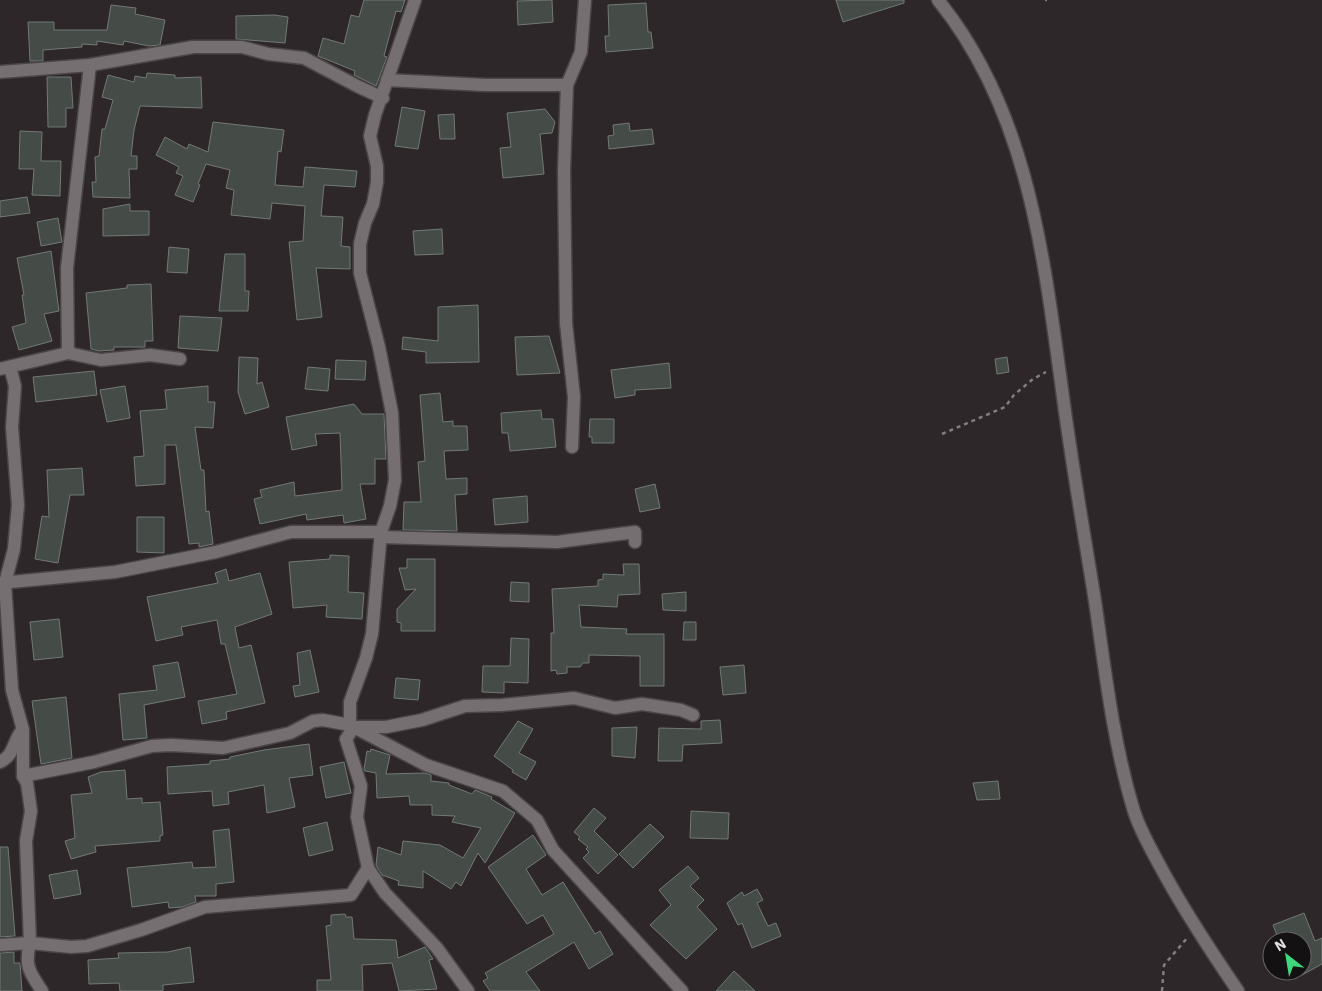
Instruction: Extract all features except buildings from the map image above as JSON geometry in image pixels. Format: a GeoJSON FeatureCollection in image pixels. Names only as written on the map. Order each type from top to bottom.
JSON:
{"type":"FeatureCollection","features":[{"type":"Feature","properties":{"kind":"street"},"geometry":{"type":"LineString","coordinates":[[416,0],[387,80],[383,98],[375,115],[370,136],[377,166],[376,189],[360,244],[360,273],[386,382],[394,438],[395,480],[390,506],[381,534],[372,634],[366,658],[350,702],[352,726],[346,740],[361,786],[357,817],[368,868],[385,893],[438,948],[468,991]]}},
{"type":"Feature","properties":{"kind":"street"},"geometry":{"type":"LineString","coordinates":[[572,447],[574,397],[566,323],[564,171],[567,85],[580,52],[585,0]]}},
{"type":"Feature","properties":{"kind":"street"},"geometry":{"type":"LineString","coordinates":[[938,0],[974,50],[1004,114],[1021,162],[1048,281],[1106,676],[1133,809],[1148,844],[1196,928],[1238,991]]}},
{"type":"Feature","properties":{"kind":"street"},"geometry":{"type":"LineString","coordinates":[[0,72],[90,65],[193,47],[242,47],[268,54],[304,58],[359,88],[383,98]]}},
{"type":"Feature","properties":{"kind":"street"},"geometry":{"type":"LineString","coordinates":[[68,353],[67,268],[90,65]]}},
{"type":"Feature","properties":{"kind":"street"},"geometry":{"type":"LineString","coordinates":[[387,80],[485,85],[567,85]]}},
{"type":"Feature","properties":{"kind":"street"},"geometry":{"type":"LineString","coordinates":[[42,991],[30,976],[27,956],[30,943],[26,841],[31,811],[27,783],[23,776],[22,730],[12,690],[2,583],[14,549],[17,517],[12,427],[15,386],[3,366],[68,353],[101,360],[150,355],[180,359]]}},
{"type":"Feature","properties":{"kind":"street"},"geometry":{"type":"LineString","coordinates":[[2,583],[115,572],[216,552],[291,532],[557,542],[635,532],[635,542]]}},
{"type":"Feature","properties":{"kind":"street"},"geometry":{"type":"LineString","coordinates":[[23,776],[94,762],[152,746],[171,744],[223,748],[290,732],[313,721],[323,720],[352,726],[386,727],[422,720],[465,706],[502,705],[574,698],[615,708],[642,704],[681,710],[693,715]]}},
{"type":"Feature","properties":{"kind":"street"},"geometry":{"type":"LineString","coordinates":[[352,726],[426,765],[503,792],[538,820],[553,850],[682,991]]}},
{"type":"Feature","properties":{"kind":"street"},"geometry":{"type":"LineString","coordinates":[[0,762],[14,750],[15,741],[22,730]]}},
{"type":"Feature","properties":{"kind":"street"},"geometry":{"type":"LineString","coordinates":[[0,945],[30,943],[71,947],[87,946],[141,930],[205,907],[351,895],[368,868]]}},
{"type":"Feature","properties":{"kind":"path"},"geometry":{"type":"LineString","coordinates":[[942,434],[1005,407],[1014,395],[1033,379],[1059,366]]}},
{"type":"Feature","properties":{"kind":"path"},"geometry":{"type":"LineString","coordinates":[[1162,991],[1164,965],[1196,928]]}}]}
